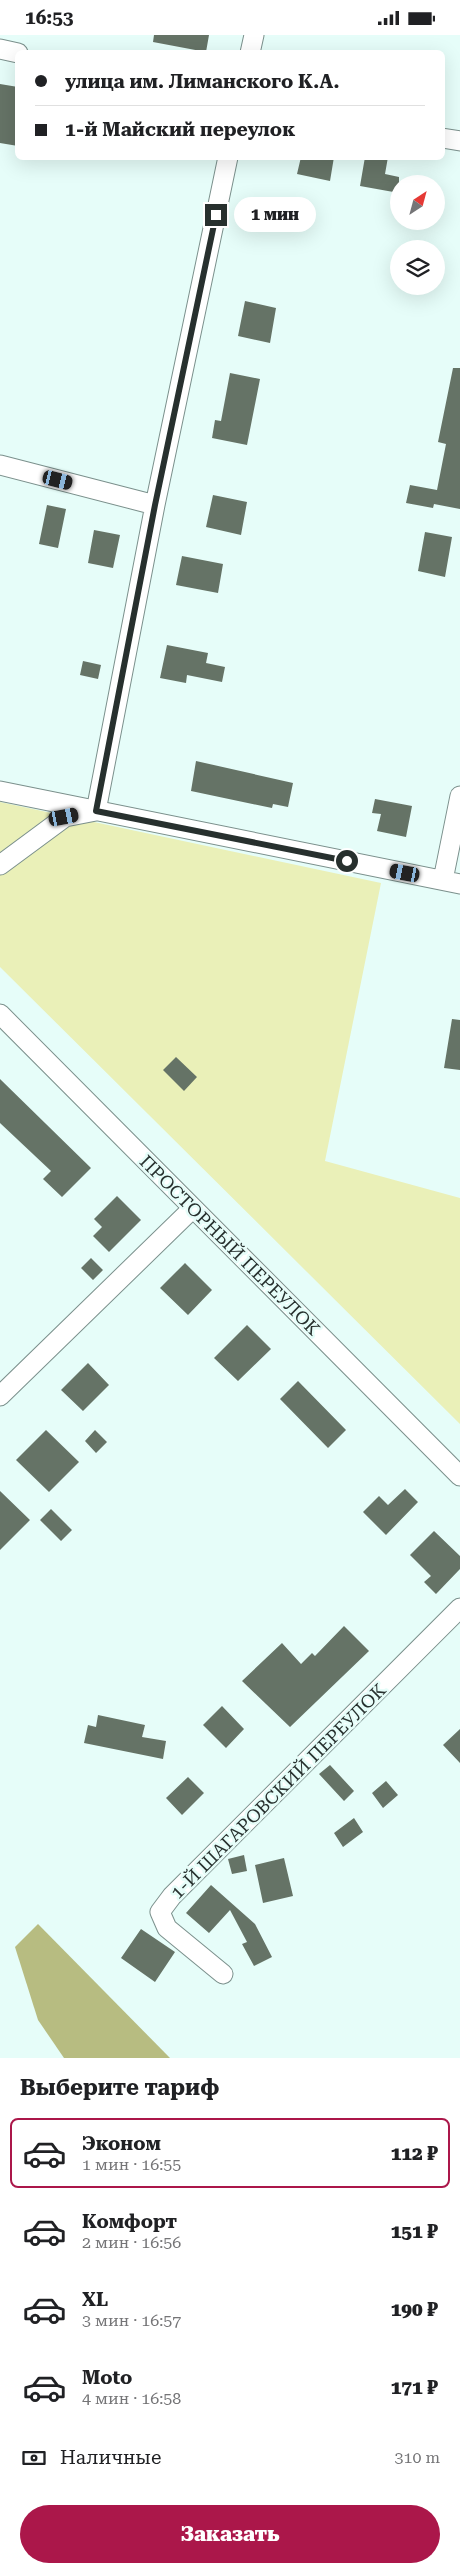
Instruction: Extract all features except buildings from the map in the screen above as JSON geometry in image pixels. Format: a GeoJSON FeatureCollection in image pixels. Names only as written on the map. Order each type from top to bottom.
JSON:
{"type":"FeatureCollection","features":[{"type":"Feature","properties":{"kind":"street"},"geometry":{"type":"LineString","coordinates":[[251,50],[254,35]]}},
{"type":"Feature","properties":{"kind":"street"},"geometry":{"type":"LineString","coordinates":[[0,49],[15,52]]}},
{"type":"Feature","properties":{"kind":"street"},"geometry":{"type":"LineString","coordinates":[[445,138],[460,141]]}},
{"type":"Feature","properties":{"kind":"street"},"geometry":{"type":"LineString","coordinates":[[96,811],[155,505],[227,160]]}},
{"type":"Feature","properties":{"kind":"street"},"geometry":{"type":"LineString","coordinates":[[0,465],[155,505]]}},
{"type":"Feature","properties":{"kind":"street"},"geometry":{"type":"LineString","coordinates":[[0,791],[452,882],[460,796]]}},
{"type":"Feature","properties":{"kind":"street"},"geometry":{"type":"LineString","coordinates":[[0,865],[64,817],[96,811]]}},
{"type":"Feature","properties":{"kind":"street","name":"ПРОСТОРНЫЙ ПЕРЕУЛОК"},"geometry":{"type":"LineString","coordinates":[[0,1013],[460,1475]]}},
{"type":"Feature","properties":{"kind":"street"},"geometry":{"type":"LineString","coordinates":[[0,1396],[193,1208]]}},
{"type":"Feature","properties":{"kind":"street","name":"1-Й ШАГАРОВСКИЙ ПЕРЕУЛОК"},"geometry":{"type":"LineString","coordinates":[[223,1973],[167,1928],[160,1912],[172,1896],[460,1608]]}},
{"type":"Feature","properties":{"kind":"green space"},"geometry":{"type":"Polygon","coordinates":[[[0,802],[381,883],[325,1161],[460,1198],[460,1424],[0,967],[0,802]]]}},
{"type":"Feature","properties":{"kind":"green space"},"geometry":{"type":"Polygon","coordinates":[[[38,1924],[170,2058],[64,2058],[38,2020],[15,1947],[38,1924]]]}},
{"type":"Feature","properties":{"kind":"route"},"geometry":{"type":"LineString","coordinates":[[216,215],[155,505],[96,811],[347,861]]}}]}
